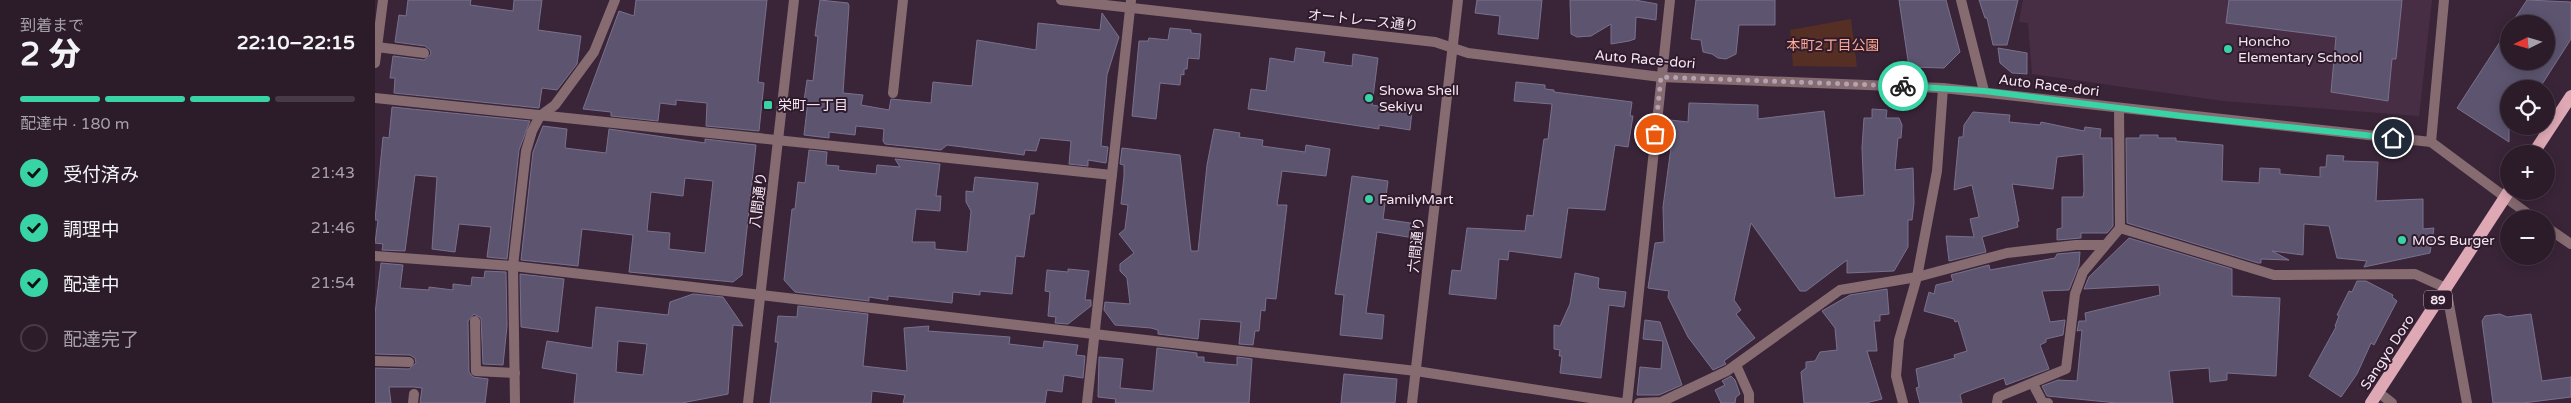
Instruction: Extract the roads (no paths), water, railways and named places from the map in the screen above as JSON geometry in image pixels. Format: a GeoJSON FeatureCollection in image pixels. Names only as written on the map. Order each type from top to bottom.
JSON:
{"type":"FeatureCollection","features":[{"type":"Feature","properties":{"kind":"main road"},"geometry":{"type":"LineString","coordinates":[[2539,145],[2569,101]]}},
{"type":"Feature","properties":{"kind":"main road","name":"Sangyo Doro"},"geometry":{"type":"LineString","coordinates":[[2371,403],[2503,200]]}},
{"type":"Feature","properties":{"kind":"street"},"geometry":{"type":"LineString","coordinates":[[375,63],[383,0]]}},
{"type":"Feature","properties":{"kind":"street"},"geometry":{"type":"LineString","coordinates":[[515,403],[513,266],[526,151],[532,131],[541,116],[555,105],[594,52],[615,0]]}},
{"type":"Feature","properties":{"kind":"street","name":"八間通り"},"geometry":{"type":"LineString","coordinates":[[748,403],[794,0]]}},
{"type":"Feature","properties":{"kind":"street"},"geometry":{"type":"LineString","coordinates":[[893,93],[903,0]]}},
{"type":"Feature","properties":{"kind":"street","name":"オートレース通り"},"geometry":{"type":"LineString","coordinates":[[1061,0],[1130,4],[1435,42],[1452,48]]}},
{"type":"Feature","properties":{"kind":"street","name":"六間通り"},"geometry":{"type":"LineString","coordinates":[[1412,403],[1458,0]]}},
{"type":"Feature","properties":{"kind":"street"},"geometry":{"type":"LineString","coordinates":[[1627,403],[1670,0]]}},
{"type":"Feature","properties":{"kind":"street"},"geometry":{"type":"LineString","coordinates":[[1961,0],[1984,91]]}},
{"type":"Feature","properties":{"kind":"street"},"geometry":{"type":"LineString","coordinates":[[2445,0],[2431,142],[2500,189]]}},
{"type":"Feature","properties":{"kind":"street"},"geometry":{"type":"LineString","coordinates":[[1087,403],[1130,4]]}},
{"type":"Feature","properties":{"kind":"street"},"geometry":{"type":"LineString","coordinates":[[377,48],[424,53]]}},
{"type":"Feature","properties":{"kind":"street","name":"Auto Race-dori"},"geometry":{"type":"LineString","coordinates":[[1452,48],[1469,53],[1661,77],[1984,91],[2119,108],[2431,142]]}},
{"type":"Feature","properties":{"kind":"street"},"geometry":{"type":"LineString","coordinates":[[1903,403],[1896,376],[1899,340],[1917,277],[1937,171],[1943,88]]}},
{"type":"Feature","properties":{"kind":"street"},"geometry":{"type":"LineString","coordinates":[[375,98],[779,142],[1112,175]]}},
{"type":"Feature","properties":{"kind":"street"},"geometry":{"type":"LineString","coordinates":[[1997,403],[1998,397],[2004,394],[2033,384],[2066,369],[2075,294],[2083,272],[2120,228],[2119,108]]}},
{"type":"Feature","properties":{"kind":"street"},"geometry":{"type":"LineString","coordinates":[[2514,200],[2525,210]]}},
{"type":"Feature","properties":{"kind":"street"},"geometry":{"type":"LineString","coordinates":[[2120,228],[2273,275],[2415,274],[2446,288],[2467,403]]}},
{"type":"Feature","properties":{"kind":"street"},"geometry":{"type":"LineString","coordinates":[[2555,233],[2571,244]]}},
{"type":"Feature","properties":{"kind":"street"},"geometry":{"type":"LineString","coordinates":[[1639,403],[1661,402],[1736,365],[1840,290],[1917,277],[2007,254],[2076,245],[2104,245]]}},
{"type":"Feature","properties":{"kind":"street"},"geometry":{"type":"LineString","coordinates":[[375,256],[513,266],[1416,371],[1622,403]]}},
{"type":"Feature","properties":{"kind":"street"},"geometry":{"type":"LineString","coordinates":[[475,321],[476,371],[515,373]]}},
{"type":"Feature","properties":{"kind":"street"},"geometry":{"type":"LineString","coordinates":[[375,361],[409,362]]}},
{"type":"Feature","properties":{"kind":"street"},"geometry":{"type":"LineString","coordinates":[[1736,365],[1749,394],[1749,403]]}},
{"type":"Feature","properties":{"kind":"street"},"geometry":{"type":"LineString","coordinates":[[2033,384],[2043,403],[2048,403]]}},
{"type":"Feature","properties":{"kind":"street"},"geometry":{"type":"LineString","coordinates":[[2379,392],[2392,403]]}},
{"type":"Feature","properties":{"kind":"place","name":"Honcho Elementary School"},"geometry":{"type":"Point","coordinates":[2228,49]}},
{"type":"Feature","properties":{"kind":"place","name":"Showa Shell Sekiyu"},"geometry":{"type":"Point","coordinates":[1369,98]}},
{"type":"Feature","properties":{"kind":"place","name":"栄町一丁目"},"geometry":{"type":"Point","coordinates":[768,105]}},
{"type":"Feature","properties":{"kind":"place","name":"FamilyMart"},"geometry":{"type":"Point","coordinates":[1369,199]}},
{"type":"Feature","properties":{"kind":"place","name":"MOS Burger"},"geometry":{"type":"Point","coordinates":[2402,240]}},
{"type":"Feature","properties":{"kind":"park label","name":"本町2丁目公園"},"geometry":{"type":"Point","coordinates":[1833,45]}}]}
